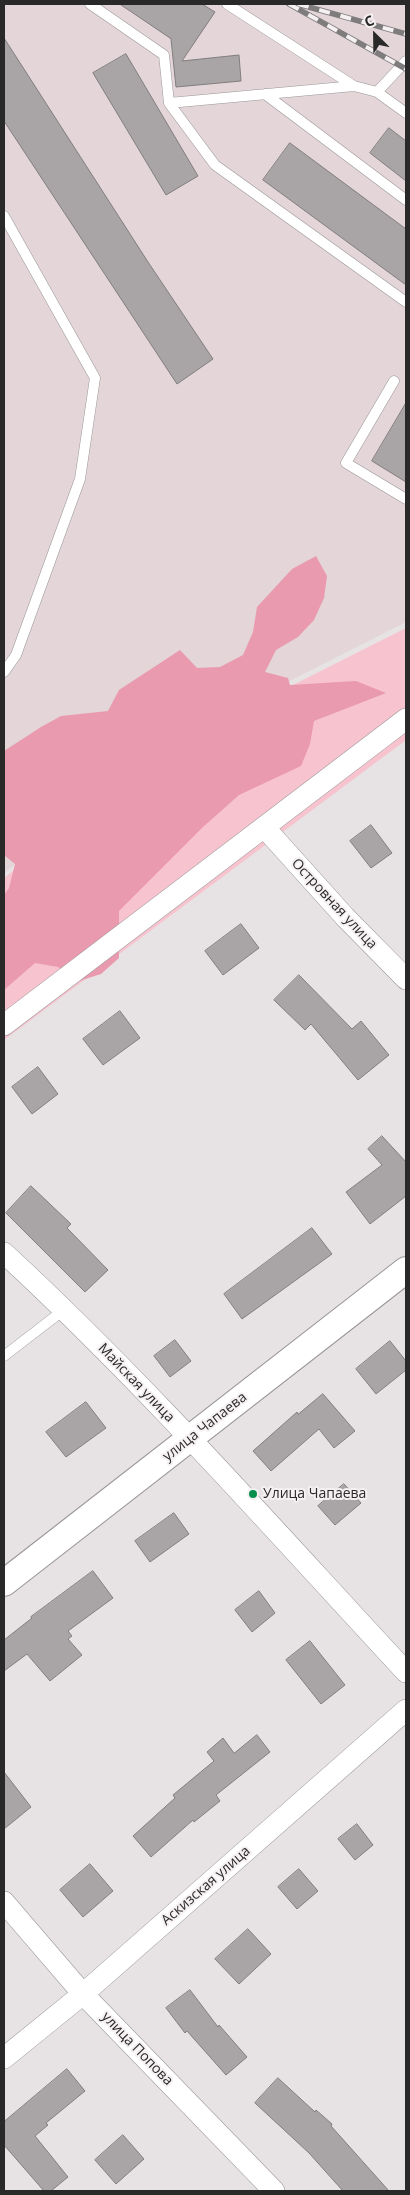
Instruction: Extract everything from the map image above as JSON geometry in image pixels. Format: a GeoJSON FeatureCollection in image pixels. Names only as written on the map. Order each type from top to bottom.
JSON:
{"type":"FeatureCollection","features":[{"type":"Feature","properties":{"kind":"street"},"geometry":{"type":"LineString","coordinates":[[4,1025],[406,719]]}},
{"type":"Feature","properties":{"kind":"street","name":"Островная улица"},"geometry":{"type":"LineString","coordinates":[[264,827],[345,917],[406,978]]}},
{"type":"Feature","properties":{"kind":"street","name":"Майская улица"},"geometry":{"type":"LineString","coordinates":[[4,1254],[64,1310],[189,1439],[406,1672]]}},
{"type":"Feature","properties":{"kind":"street","name":"улица Чапаева"},"geometry":{"type":"LineString","coordinates":[[4,1583],[406,1270]]}},
{"type":"Feature","properties":{"kind":"street","name":"Аскизская улица"},"geometry":{"type":"LineString","coordinates":[[4,2058],[83,1994],[406,1710]]}},
{"type":"Feature","properties":{"kind":"street","name":"улица Попова"},"geometry":{"type":"LineString","coordinates":[[4,1902],[83,1994],[274,2191]]}},
{"type":"Feature","properties":{"kind":"lane"},"geometry":{"type":"LineString","coordinates":[[90,4],[164,54],[169,103],[215,165],[406,302]]}},
{"type":"Feature","properties":{"kind":"lane"},"geometry":{"type":"LineString","coordinates":[[227,4],[354,86],[377,92],[406,114]]}},
{"type":"Feature","properties":{"kind":"lane"},"geometry":{"type":"LineString","coordinates":[[377,92],[405,64]]}},
{"type":"Feature","properties":{"kind":"lane"},"geometry":{"type":"LineString","coordinates":[[169,103],[354,86]]}},
{"type":"Feature","properties":{"kind":"lane"},"geometry":{"type":"LineString","coordinates":[[265,94],[406,200]]}},
{"type":"Feature","properties":{"kind":"lane"},"geometry":{"type":"LineString","coordinates":[[4,216],[95,378],[80,479],[16,655],[4,672]]}},
{"type":"Feature","properties":{"kind":"lane"},"geometry":{"type":"LineString","coordinates":[[394,380],[346,463],[406,499]]}},
{"type":"Feature","properties":{"kind":"lane"},"geometry":{"type":"LineString","coordinates":[[4,1356],[64,1310]]}},
{"type":"Feature","properties":{"kind":"shaded area"},"geometry":{"type":"Polygon","coordinates":[[[4,4],[406,4],[406,622],[185,734],[4,873],[4,4]]]}},
{"type":"Feature","properties":{"kind":"shaded area"},"geometry":{"type":"Polygon","coordinates":[[[316,556],[327,576],[324,598],[314,620],[298,637],[276,650],[265,672],[288,678],[290,685],[356,681],[386,693],[314,721],[310,744],[301,766],[239,795],[203,827],[119,911],[119,958],[101,974],[79,981],[58,967],[35,963],[4,990],[4,895],[9,888],[15,864],[4,855],[4,751],[61,716],[108,711],[119,690],[180,650],[197,668],[220,667],[243,655],[253,632],[257,607],[292,569],[316,556]]]}},
{"type":"Feature","properties":{"kind":"shaded area"},"geometry":{"type":"Polygon","coordinates":[[[406,628],[406,740],[4,1040],[4,878],[188,738],[406,628]]]}},
{"type":"Feature","properties":{"kind":"building"},"geometry":{"type":"Polygon","coordinates":[[[120,4],[202,4],[215,12],[182,61],[239,55],[241,81],[176,87],[171,39],[120,4]]]}},
{"type":"Feature","properties":{"kind":"building"},"geometry":{"type":"Polygon","coordinates":[[[4,38],[148,262],[213,359],[177,384],[4,121],[4,38]]]}},
{"type":"Feature","properties":{"kind":"building"},"geometry":{"type":"Polygon","coordinates":[[[126,54],[198,176],[166,195],[93,73],[126,54]]]}},
{"type":"Feature","properties":{"kind":"building"},"geometry":{"type":"Polygon","coordinates":[[[389,128],[406,141],[406,181],[370,153],[389,128]]]}},
{"type":"Feature","properties":{"kind":"building"},"geometry":{"type":"Polygon","coordinates":[[[290,143],[406,229],[406,285],[263,180],[290,143]]]}},
{"type":"Feature","properties":{"kind":"building"},"geometry":{"type":"Polygon","coordinates":[[[406,403],[406,482],[372,461],[406,403]]]}},
{"type":"Feature","properties":{"kind":"building"},"geometry":{"type":"Polygon","coordinates":[[[371,825],[392,853],[371,868],[350,841],[371,825]]]}},
{"type":"Feature","properties":{"kind":"building"},"geometry":{"type":"Polygon","coordinates":[[[241,924],[259,948],[223,975],[205,951],[241,924]]]}},
{"type":"Feature","properties":{"kind":"building"},"geometry":{"type":"Polygon","coordinates":[[[299,975],[352,1029],[361,1021],[389,1055],[358,1080],[311,1024],[305,1030],[274,1000],[299,975]]]}},
{"type":"Feature","properties":{"kind":"building"},"geometry":{"type":"Polygon","coordinates":[[[120,1011],[140,1038],[103,1065],[83,1039],[120,1011]]]}},
{"type":"Feature","properties":{"kind":"building"},"geometry":{"type":"Polygon","coordinates":[[[38,1067],[58,1094],[32,1114],[12,1087],[38,1067]]]}},
{"type":"Feature","properties":{"kind":"building"},"geometry":{"type":"Polygon","coordinates":[[[382,1136],[406,1162],[406,1196],[370,1224],[346,1192],[382,1165],[368,1149],[382,1136]]]}},
{"type":"Feature","properties":{"kind":"building"},"geometry":{"type":"Polygon","coordinates":[[[31,1186],[71,1224],[67,1228],[108,1270],[85,1292],[6,1213],[31,1186]]]}},
{"type":"Feature","properties":{"kind":"building"},"geometry":{"type":"Polygon","coordinates":[[[312,1228],[332,1254],[242,1319],[224,1294],[312,1228]]]}},
{"type":"Feature","properties":{"kind":"building"},"geometry":{"type":"Polygon","coordinates":[[[175,1340],[191,1361],[170,1377],[154,1356],[175,1340]]]}},
{"type":"Feature","properties":{"kind":"building"},"geometry":{"type":"Polygon","coordinates":[[[390,1341],[406,1361],[406,1370],[376,1394],[356,1369],[390,1341]]]}},
{"type":"Feature","properties":{"kind":"building"},"geometry":{"type":"Polygon","coordinates":[[[323,1394],[355,1431],[334,1448],[319,1429],[271,1471],[253,1451],[297,1412],[298,1414],[323,1394]]]}},
{"type":"Feature","properties":{"kind":"building"},"geometry":{"type":"Polygon","coordinates":[[[86,1402],[106,1428],[66,1457],[46,1432],[86,1402]]]}},
{"type":"Feature","properties":{"kind":"building"},"geometry":{"type":"Polygon","coordinates":[[[344,1484],[361,1503],[335,1525],[318,1506],[344,1484]]]}},
{"type":"Feature","properties":{"kind":"building"},"geometry":{"type":"Polygon","coordinates":[[[174,1513],[189,1534],[150,1562],[135,1541],[174,1513]]]}},
{"type":"Feature","properties":{"kind":"building"},"geometry":{"type":"Polygon","coordinates":[[[93,1571],[113,1598],[68,1631],[72,1636],[68,1639],[82,1655],[50,1681],[27,1654],[4,1671],[4,1640],[31,1617],[93,1571]]]}},
{"type":"Feature","properties":{"kind":"building"},"geometry":{"type":"Polygon","coordinates":[[[259,1591],[275,1613],[252,1632],[235,1610],[259,1591]]]}},
{"type":"Feature","properties":{"kind":"building"},"geometry":{"type":"Polygon","coordinates":[[[310,1641],[345,1685],[321,1704],[286,1660],[310,1641]]]}},
{"type":"Feature","properties":{"kind":"building"},"geometry":{"type":"Polygon","coordinates":[[[257,1735],[270,1752],[216,1795],[220,1801],[194,1822],[193,1820],[151,1857],[133,1836],[175,1798],[173,1795],[214,1761],[207,1752],[223,1738],[234,1753],[257,1735]]]}},
{"type":"Feature","properties":{"kind":"building"},"geometry":{"type":"Polygon","coordinates":[[[4,1772],[31,1807],[4,1829],[4,1772]]]}},
{"type":"Feature","properties":{"kind":"building"},"geometry":{"type":"Polygon","coordinates":[[[357,1824],[373,1845],[355,1860],[338,1839],[357,1824]]]}},
{"type":"Feature","properties":{"kind":"building"},"geometry":{"type":"Polygon","coordinates":[[[90,1864],[113,1891],[83,1917],[60,1890],[90,1864]]]}},
{"type":"Feature","properties":{"kind":"building"},"geometry":{"type":"Polygon","coordinates":[[[299,1869],[318,1891],[297,1909],[278,1887],[299,1869]]]}},
{"type":"Feature","properties":{"kind":"building"},"geometry":{"type":"Polygon","coordinates":[[[248,1929],[271,1954],[239,1984],[215,1959],[248,1929]]]}},
{"type":"Feature","properties":{"kind":"building"},"geometry":{"type":"Polygon","coordinates":[[[190,1990],[218,2027],[219,2025],[247,2057],[226,2075],[187,2031],[185,2033],[166,2008],[190,1990]]]}},
{"type":"Feature","properties":{"kind":"building"},"geometry":{"type":"Polygon","coordinates":[[[67,2069],[85,2091],[46,2123],[48,2125],[35,2136],[68,2177],[51,2191],[44,2191],[4,2145],[4,2122],[67,2069]]]}},
{"type":"Feature","properties":{"kind":"building"},"geometry":{"type":"Polygon","coordinates":[[[278,2078],[315,2112],[316,2110],[332,2124],[331,2126],[389,2191],[343,2191],[309,2153],[255,2103],[278,2078]]]}},
{"type":"Feature","properties":{"kind":"building"},"geometry":{"type":"Polygon","coordinates":[[[123,2135],[144,2159],[116,2184],[95,2160],[123,2135]]]}},
{"type":"Feature","properties":{"kind":"railway"},"geometry":{"type":"LineString","coordinates":[[289,4],[406,69]]}},
{"type":"Feature","properties":{"kind":"railway"},"geometry":{"type":"LineString","coordinates":[[298,4],[406,34]]}},
{"type":"Feature","properties":{"kind":"place","name":"Улица Чапаева"},"geometry":{"type":"Point","coordinates":[253,1494]}}]}
